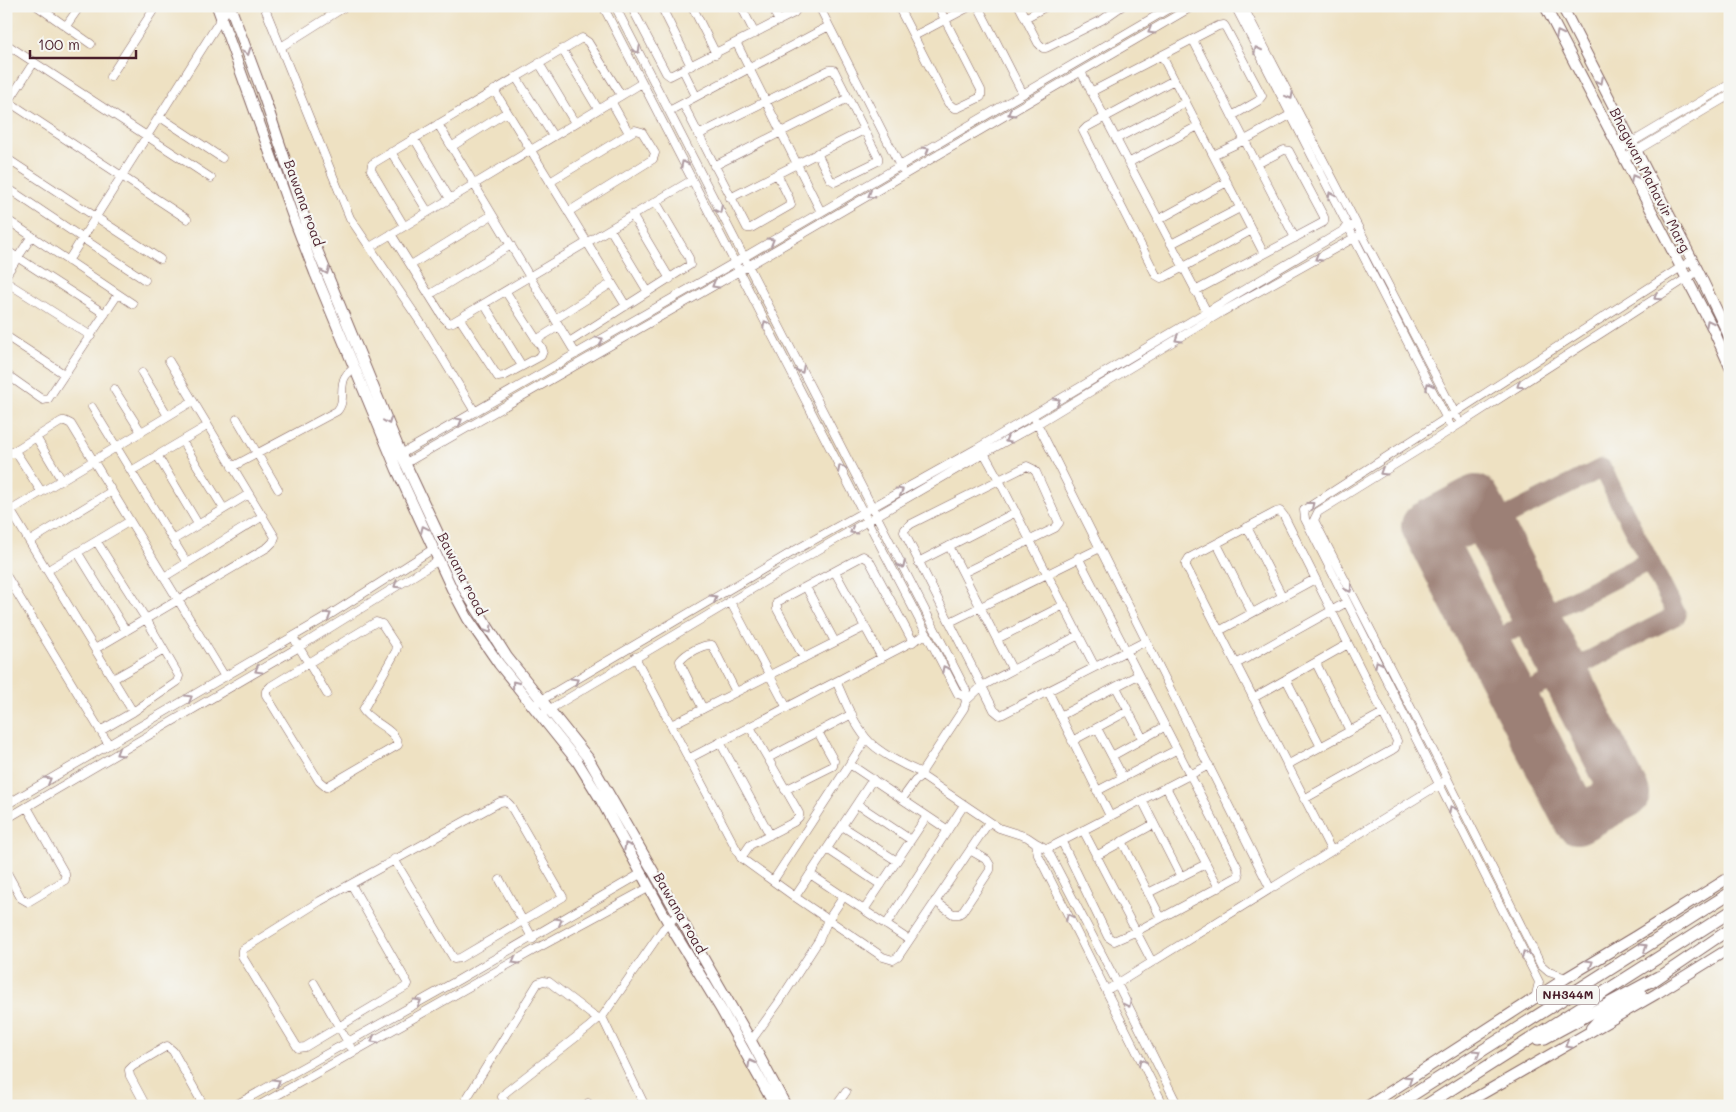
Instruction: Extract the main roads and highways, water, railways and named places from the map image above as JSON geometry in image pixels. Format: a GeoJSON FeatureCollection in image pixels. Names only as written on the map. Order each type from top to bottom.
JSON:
{"type":"FeatureCollection","features":[{"type":"Feature","properties":{"kind":"highway","name":"NH344M"},"geometry":{"type":"LineString","coordinates":[[1395,1106],[1730,893]]}},
{"type":"Feature","properties":{"kind":"highway","name":"NH344M"},"geometry":{"type":"LineString","coordinates":[[1425,1106],[1730,912]]}},
{"type":"Feature","properties":{"kind":"highway"},"geometry":{"type":"LineString","coordinates":[[1528,1041],[1545,1038],[1658,977]]}},
{"type":"Feature","properties":{"kind":"main road","name":"Bawana road"},"geometry":{"type":"LineString","coordinates":[[217,6],[292,214],[397,470],[438,560],[468,619],[499,664],[537,703]]}},
{"type":"Feature","properties":{"kind":"main road","name":"Bawana road"},"geometry":{"type":"LineString","coordinates":[[230,6],[266,103],[308,228],[404,459],[468,598],[577,761],[775,1106]]}},
{"type":"Feature","properties":{"kind":"main road","name":"Bhagwan Mahavir Marg"},"geometry":{"type":"LineString","coordinates":[[1545,6],[1681,268],[1730,367]]}},
{"type":"Feature","properties":{"kind":"main road","name":"Bhagwan Mahavir Marg"},"geometry":{"type":"LineString","coordinates":[[1562,6],[1698,271],[1730,338]]}},
{"type":"Feature","properties":{"kind":"main road","name":"Bawana road"},"geometry":{"type":"LineString","coordinates":[[544,712],[583,750],[611,795],[786,1106]]}},
{"type":"Feature","properties":{"kind":"main road"},"geometry":{"type":"LineString","coordinates":[[1368,1106],[1566,978],[1730,876]]}},
{"type":"Feature","properties":{"kind":"main road"},"geometry":{"type":"LineString","coordinates":[[1584,1035],[1602,1016],[1641,992],[1658,977],[1730,929]]}},
{"type":"Feature","properties":{"kind":"main road"},"geometry":{"type":"LineString","coordinates":[[1461,1106],[1656,994],[1730,948]]}}]}
